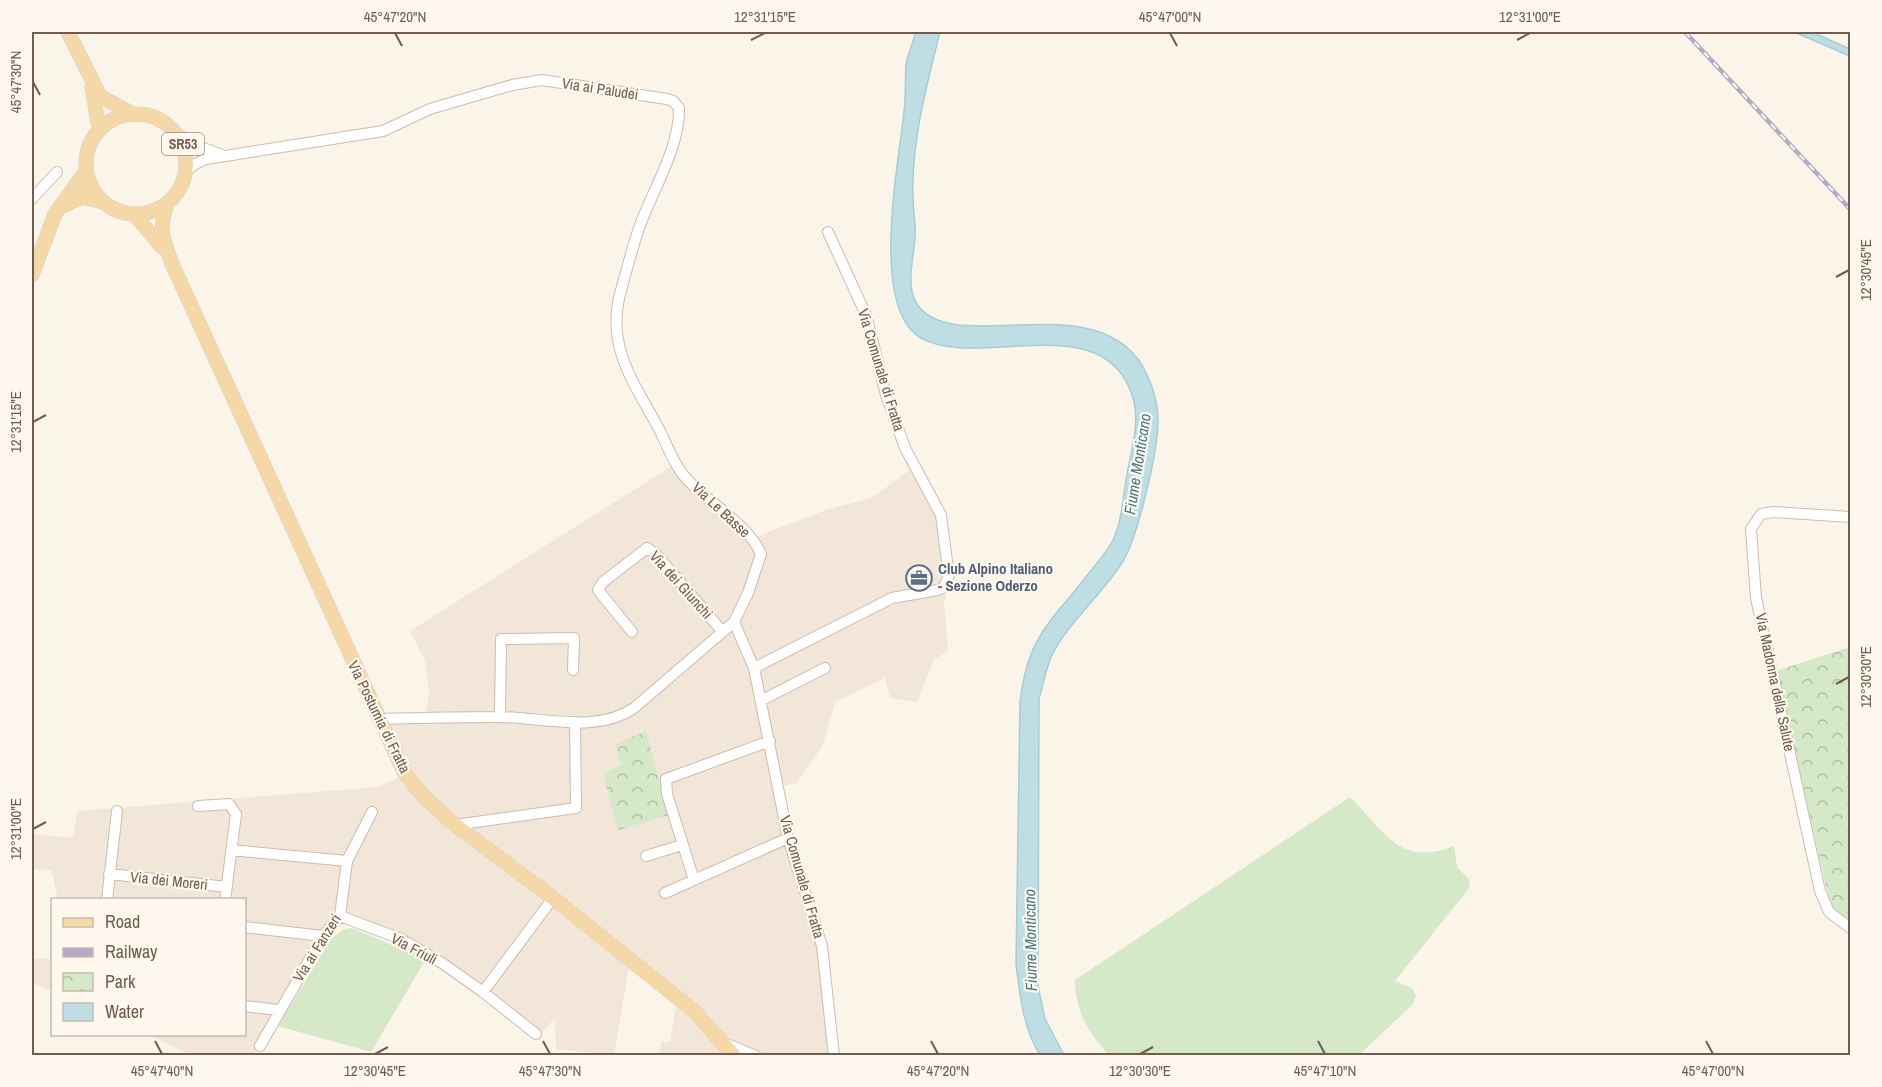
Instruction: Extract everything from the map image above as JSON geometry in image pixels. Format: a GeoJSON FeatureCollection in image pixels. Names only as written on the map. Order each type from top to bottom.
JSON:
{"type":"FeatureCollection","features":[{"type":"Feature","properties":{"kind":"main road","name":"SR53"},"geometry":{"type":"LineString","coordinates":[[68,32],[100,96],[131,113],[148,114],[164,121],[176,133],[183,145],[186,172],[183,184],[167,204]]}},
{"type":"Feature","properties":{"kind":"main road","name":"SR53"},"geometry":{"type":"LineString","coordinates":[[88,74],[97,105],[99,129]]}},
{"type":"Feature","properties":{"kind":"main road"},"geometry":{"type":"LineString","coordinates":[[103,202],[89,183],[86,171],[86,156],[90,141],[99,129],[114,118],[131,113]]}},
{"type":"Feature","properties":{"kind":"main road"},"geometry":{"type":"LineString","coordinates":[[32,274],[54,214],[86,171]]}},
{"type":"Feature","properties":{"kind":"main road"},"geometry":{"type":"LineString","coordinates":[[54,214],[72,200],[82,197],[103,202]]}},
{"type":"Feature","properties":{"kind":"main road","name":"SR53"},"geometry":{"type":"LineString","coordinates":[[103,202],[112,208],[134,214]]}},
{"type":"Feature","properties":{"kind":"main road"},"geometry":{"type":"LineString","coordinates":[[134,214],[157,210],[167,204]]}},
{"type":"Feature","properties":{"kind":"main road","name":"Via Postumia di Fratta"},"geometry":{"type":"LineString","coordinates":[[167,204],[161,221],[162,237],[173,266],[404,772],[423,796],[455,825],[553,898],[694,1011],[734,1056]]}},
{"type":"Feature","properties":{"kind":"main road","name":"Via Postumia di Fratta"},"geometry":{"type":"LineString","coordinates":[[134,214],[156,236],[173,266]]}},
{"type":"Feature","properties":{"kind":"street","name":"Via ai Paludei"},"geometry":{"type":"LineString","coordinates":[[186,172],[195,164],[206,159],[383,131],[430,109],[512,85],[542,80],[673,101],[679,108],[677,128],[639,230],[617,316],[623,364],[662,434]]}},
{"type":"Feature","properties":{"kind":"street"},"geometry":{"type":"LineString","coordinates":[[176,133],[210,152],[228,156]]}},
{"type":"Feature","properties":{"kind":"street"},"geometry":{"type":"LineString","coordinates":[[32,199],[57,172]]}},
{"type":"Feature","properties":{"kind":"street","name":"Via Comunale di Fratta"},"geometry":{"type":"LineString","coordinates":[[828,232],[866,315],[886,395],[905,448],[941,515],[949,576],[944,587],[938,590],[892,598],[754,668],[788,838],[822,946],[834,1056]]}},
{"type":"Feature","properties":{"kind":"street","name":"Via Le Basse"},"geometry":{"type":"LineString","coordinates":[[378,719],[500,717],[575,722],[619,716],[627,712],[734,622],[748,593],[761,554],[750,537],[685,477],[662,434]]}},
{"type":"Feature","properties":{"kind":"street","name":"Via Madonna della Salute"},"geometry":{"type":"LineString","coordinates":[[1851,517],[1773,512],[1761,514],[1751,529],[1756,598],[1820,891],[1829,912],[1851,928]]}},
{"type":"Feature","properties":{"kind":"street","name":"Via dei Giunchi"},"geometry":{"type":"LineString","coordinates":[[632,632],[598,590],[603,582],[647,548],[652,549],[722,631]]}},
{"type":"Feature","properties":{"kind":"street"},"geometry":{"type":"LineString","coordinates":[[734,622],[754,668]]}},
{"type":"Feature","properties":{"kind":"street"},"geometry":{"type":"LineString","coordinates":[[500,717],[501,639],[574,638],[573,670]]}},
{"type":"Feature","properties":{"kind":"street"},"geometry":{"type":"LineString","coordinates":[[762,700],[825,668]]}},
{"type":"Feature","properties":{"kind":"street"},"geometry":{"type":"LineString","coordinates":[[455,825],[576,808],[575,722]]}},
{"type":"Feature","properties":{"kind":"street"},"geometry":{"type":"LineString","coordinates":[[694,880],[667,794],[666,779],[770,741]]}},
{"type":"Feature","properties":{"kind":"street","name":"Via dei Moreri"},"geometry":{"type":"LineString","coordinates":[[109,874],[227,887],[236,814],[229,804],[198,806]]}},
{"type":"Feature","properties":{"kind":"street"},"geometry":{"type":"LineString","coordinates":[[106,898],[117,811]]}},
{"type":"Feature","properties":{"kind":"street","name":"Via ai Fanzeri"},"geometry":{"type":"LineString","coordinates":[[260,1046],[323,936],[340,916],[347,861],[372,812]]}},
{"type":"Feature","properties":{"kind":"street"},"geometry":{"type":"LineString","coordinates":[[665,893],[788,838]]}},
{"type":"Feature","properties":{"kind":"street"},"geometry":{"type":"LineString","coordinates":[[646,856],[682,844]]}},
{"type":"Feature","properties":{"kind":"street"},"geometry":{"type":"LineString","coordinates":[[231,850],[347,861]]}},
{"type":"Feature","properties":{"kind":"street"},"geometry":{"type":"LineString","coordinates":[[225,898],[227,887]]}},
{"type":"Feature","properties":{"kind":"street"},"geometry":{"type":"LineString","coordinates":[[483,992],[553,898]]}},
{"type":"Feature","properties":{"kind":"street","name":"Via Friuli"},"geometry":{"type":"LineString","coordinates":[[340,916],[401,939],[442,963],[536,1034]]}},
{"type":"Feature","properties":{"kind":"street"},"geometry":{"type":"LineString","coordinates":[[246,927],[323,936]]}},
{"type":"Feature","properties":{"kind":"street"},"geometry":{"type":"LineString","coordinates":[[246,1006],[279,1010]]}},
{"type":"Feature","properties":{"kind":"street"},"geometry":{"type":"LineString","coordinates":[[724,1043],[756,1056]]}},
{"type":"Feature","properties":{"kind":"shaded area"},"geometry":{"type":"Polygon","coordinates":[[[672,466],[683,481],[745,541],[826,510],[872,498],[909,470],[938,516],[945,571],[942,584],[946,599],[944,601],[948,650],[933,661],[917,702],[890,698],[885,678],[835,702],[823,745],[797,783],[773,788],[819,948],[831,1055],[659,1055],[661,1042],[670,1042],[679,989],[631,955],[614,1055],[556,1049],[555,1018],[543,1032],[445,959],[404,934],[333,913],[272,1012],[257,1043],[255,1055],[192,1055],[150,1036],[246,1036],[246,898],[58,898],[51,870],[32,869],[32,834],[73,838],[77,811],[378,787],[412,772],[386,721],[426,722],[429,690],[425,661],[410,631],[672,466]]]}},
{"type":"Feature","properties":{"kind":"shaded area"},"geometry":{"type":"Polygon","coordinates":[[[32,958],[51,959],[51,991],[32,983],[32,958]]]}},
{"type":"Feature","properties":{"kind":"green space"},"geometry":{"type":"Polygon","coordinates":[[[1850,647],[1850,920],[1835,910],[1829,899],[1776,671],[1850,647]]]}},
{"type":"Feature","properties":{"kind":"green space"},"geometry":{"type":"Polygon","coordinates":[[[646,731],[669,815],[618,830],[603,774],[621,765],[616,744],[646,731]]]}},
{"type":"Feature","properties":{"kind":"green space"},"geometry":{"type":"Polygon","coordinates":[[[1350,797],[1384,834],[1406,849],[1420,852],[1454,846],[1457,867],[1469,879],[1470,887],[1395,981],[1412,988],[1416,996],[1413,1004],[1359,1055],[1109,1055],[1084,1020],[1077,1002],[1075,980],[1350,797]]]}},
{"type":"Feature","properties":{"kind":"green space"},"geometry":{"type":"Polygon","coordinates":[[[352,928],[426,959],[371,1052],[278,1026],[331,939],[344,929],[352,928]]]}},
{"type":"Feature","properties":{"kind":"water","name":"Fiume Monticano"},"geometry":{"type":"Polygon","coordinates":[[[916,32],[940,32],[917,134],[913,176],[915,232],[911,289],[917,304],[935,319],[960,325],[1058,325],[1091,329],[1119,342],[1142,365],[1156,399],[1158,421],[1151,472],[1141,514],[1129,549],[1106,585],[1059,642],[1046,671],[1039,699],[1038,986],[1045,1019],[1064,1055],[1040,1055],[1034,1045],[1026,1023],[1017,976],[1020,702],[1024,679],[1035,644],[1113,540],[1121,515],[1134,436],[1136,418],[1134,402],[1120,372],[1099,355],[1071,347],[1040,345],[975,348],[946,346],[921,338],[905,322],[896,297],[891,266],[891,233],[893,198],[905,106],[906,66],[916,32]]]}},
{"type":"Feature","properties":{"kind":"water"},"geometry":{"type":"Polygon","coordinates":[[[1794,32],[1812,32],[1850,49],[1850,56],[1794,32]]]}},
{"type":"Feature","properties":{"kind":"railway"},"geometry":{"type":"LineString","coordinates":[[1685,32],[1850,209]]}},
{"type":"Feature","properties":{"kind":"place","name":"Club Alpino Italiano - Sezione Oderzo"},"geometry":{"type":"Point","coordinates":[919,578]}}]}
